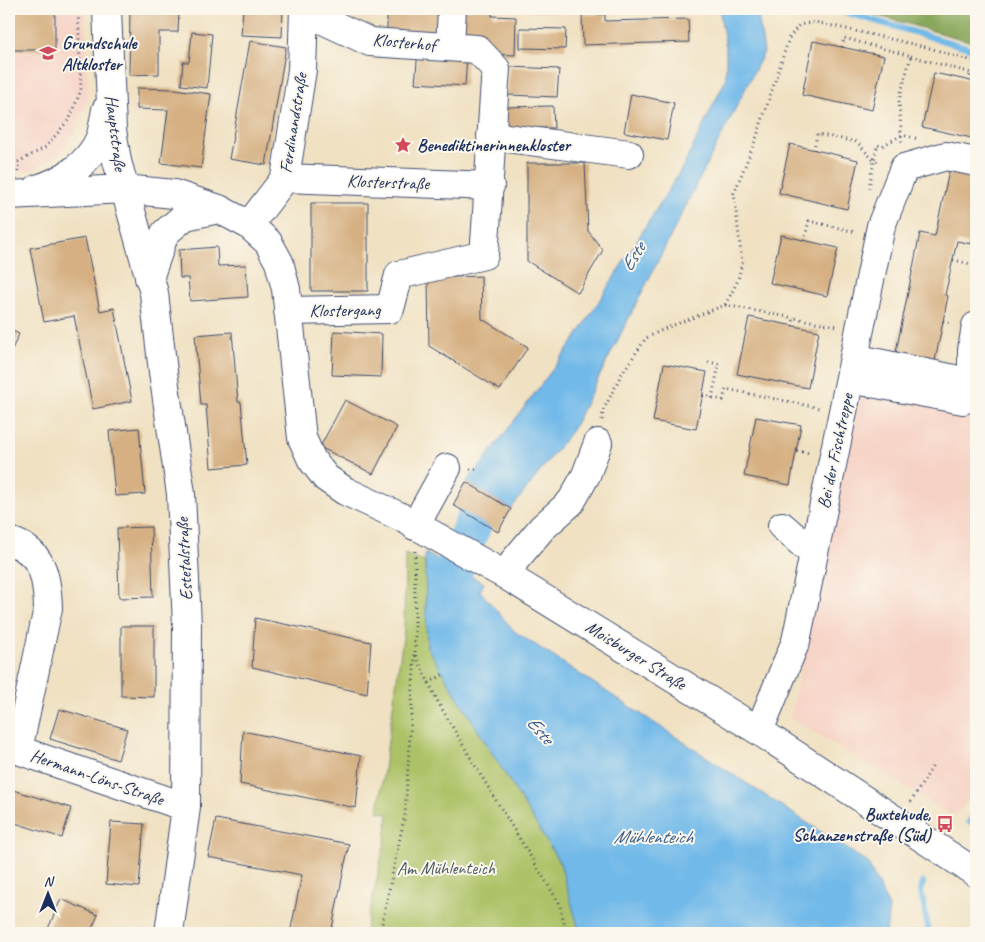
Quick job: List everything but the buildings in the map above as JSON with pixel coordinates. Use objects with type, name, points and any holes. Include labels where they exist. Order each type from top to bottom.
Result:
[{"type":"street","name":"Hauptstraße","points":[[108,9],[112,130],[116,161],[124,189],[174,194],[219,209],[249,225],[268,242],[278,262],[286,290],[302,438]]},
{"type":"street","name":"Klosterhof","points":[[450,46],[452,9]]},
{"type":"street","name":"Klosterhof","points":[[304,10],[370,42],[476,49],[496,69],[491,136],[490,186]]},
{"type":"street","name":"Ferdinandstraße","points":[[249,225],[285,178],[302,70],[304,10]]},
{"type":"street","points":[[14,194],[50,185],[65,177],[91,155],[100,137],[110,92]]},
{"type":"street","points":[[491,136],[629,154]]},
{"type":"street","points":[[904,168],[946,156],[976,162]]},
{"type":"street","name":"Bei der Fischtreppe","points":[[759,731],[796,641],[878,237],[904,168]]},
{"type":"street","name":"Klosterstraße","points":[[285,178],[490,186]]},
{"type":"street","name":"Klostergang","points":[[288,311],[390,309],[399,275],[484,255],[490,186]]},
{"type":"street","points":[[14,194],[124,189]]},
{"type":"street","name":"Estetalstraße","points":[[124,189],[155,305],[180,494],[187,625],[186,807],[169,933]]},
{"type":"street","points":[[149,278],[165,233],[185,216],[219,209]]},
{"type":"street","points":[[852,368],[963,400],[972,375],[972,350],[976,326]]},
{"type":"street","points":[[852,368],[954,379]]},
{"type":"street","name":"Moisburger Straße","points":[[302,438],[312,460],[326,478],[345,491],[401,517],[499,571],[759,731],[976,874]]},
{"type":"street","points":[[499,571],[515,560],[542,528],[571,502],[586,476],[598,443]]},
{"type":"street","points":[[424,531],[447,468]]},
{"type":"street","points":[[782,526],[814,554]]},
{"type":"street","points":[[9,541],[20,544],[31,551],[41,566],[47,585],[48,608],[11,749]]},
{"type":"street","name":"Hermann-Löns-Straße","points":[[11,749],[186,807]]},
{"type":"path","points":[[9,163],[18,162],[46,147],[70,118],[81,90],[78,9]]},
{"type":"path","points":[[725,304],[738,280],[742,263],[734,194],[756,139],[789,38],[799,25],[815,22],[926,47],[976,62]]},
{"type":"path","points":[[842,47],[844,38],[970,73],[968,80]]},
{"type":"path","points":[[814,150],[817,134],[849,140],[857,142],[874,160],[904,168],[899,100],[911,56]]},
{"type":"path","points":[[14,194],[18,162]]},
{"type":"path","points":[[804,241],[809,221],[878,237]]},
{"type":"path","points":[[953,260],[976,265]]},
{"type":"path","points":[[598,443],[603,411],[621,375],[646,338],[666,328],[725,304],[859,330]]},
{"type":"path","points":[[792,326],[794,318]]},
{"type":"path","points":[[708,362],[719,364],[712,398]]},
{"type":"path","points":[[702,396],[723,400],[726,389],[843,413]]},
{"type":"path","points":[[380,933],[405,814],[424,531]]},
{"type":"path","points":[[415,654],[438,702],[559,902],[567,933]]},
{"type":"path","points":[[429,682],[444,674]]},
{"type":"path","points":[[909,805],[934,764]]},
{"type":"shaded area","name":"Grundschule Altkloster","points":[[9,9],[85,9],[88,97],[76,130],[59,154],[30,171],[9,171]]},
{"type":"shaded area","points":[[862,388],[976,412],[976,776],[972,796],[954,816],[790,718]]},
{"type":"green space","points":[[854,9],[976,9],[976,43]]},
{"type":"green space","name":"Am Mühlenteich","points":[[405,554],[425,562],[427,647],[560,863],[580,933],[365,933],[385,842],[388,814],[378,811],[404,630]]},
{"type":"water","points":[[719,9],[757,9],[764,52],[572,430],[511,509],[466,482],[478,469],[576,338],[684,165],[726,79],[726,47]]},
{"type":"water","name":"Mühlenteich","points":[[425,553],[484,583],[480,591],[514,631],[867,862],[889,907],[886,933],[580,933],[560,863],[427,647]]},
{"type":"waterway","points":[[834,9],[976,50]]},
{"type":"waterway","name":"Este","points":[[465,613],[449,581],[475,519]]},
{"type":"waterway","points":[[969,822],[976,812]]},
{"type":"waterway","points":[[923,882],[921,891],[929,933]]},
{"type":"place","name":"Grundschule Altkloster","points":[[48,53]]},
{"type":"place","name":"Benediktinerinnenkloster","points":[[403,145]]},
{"type":"place","name":"Buxtehude, Schanzenstraße (Süd)","points":[[945,824]]}]
